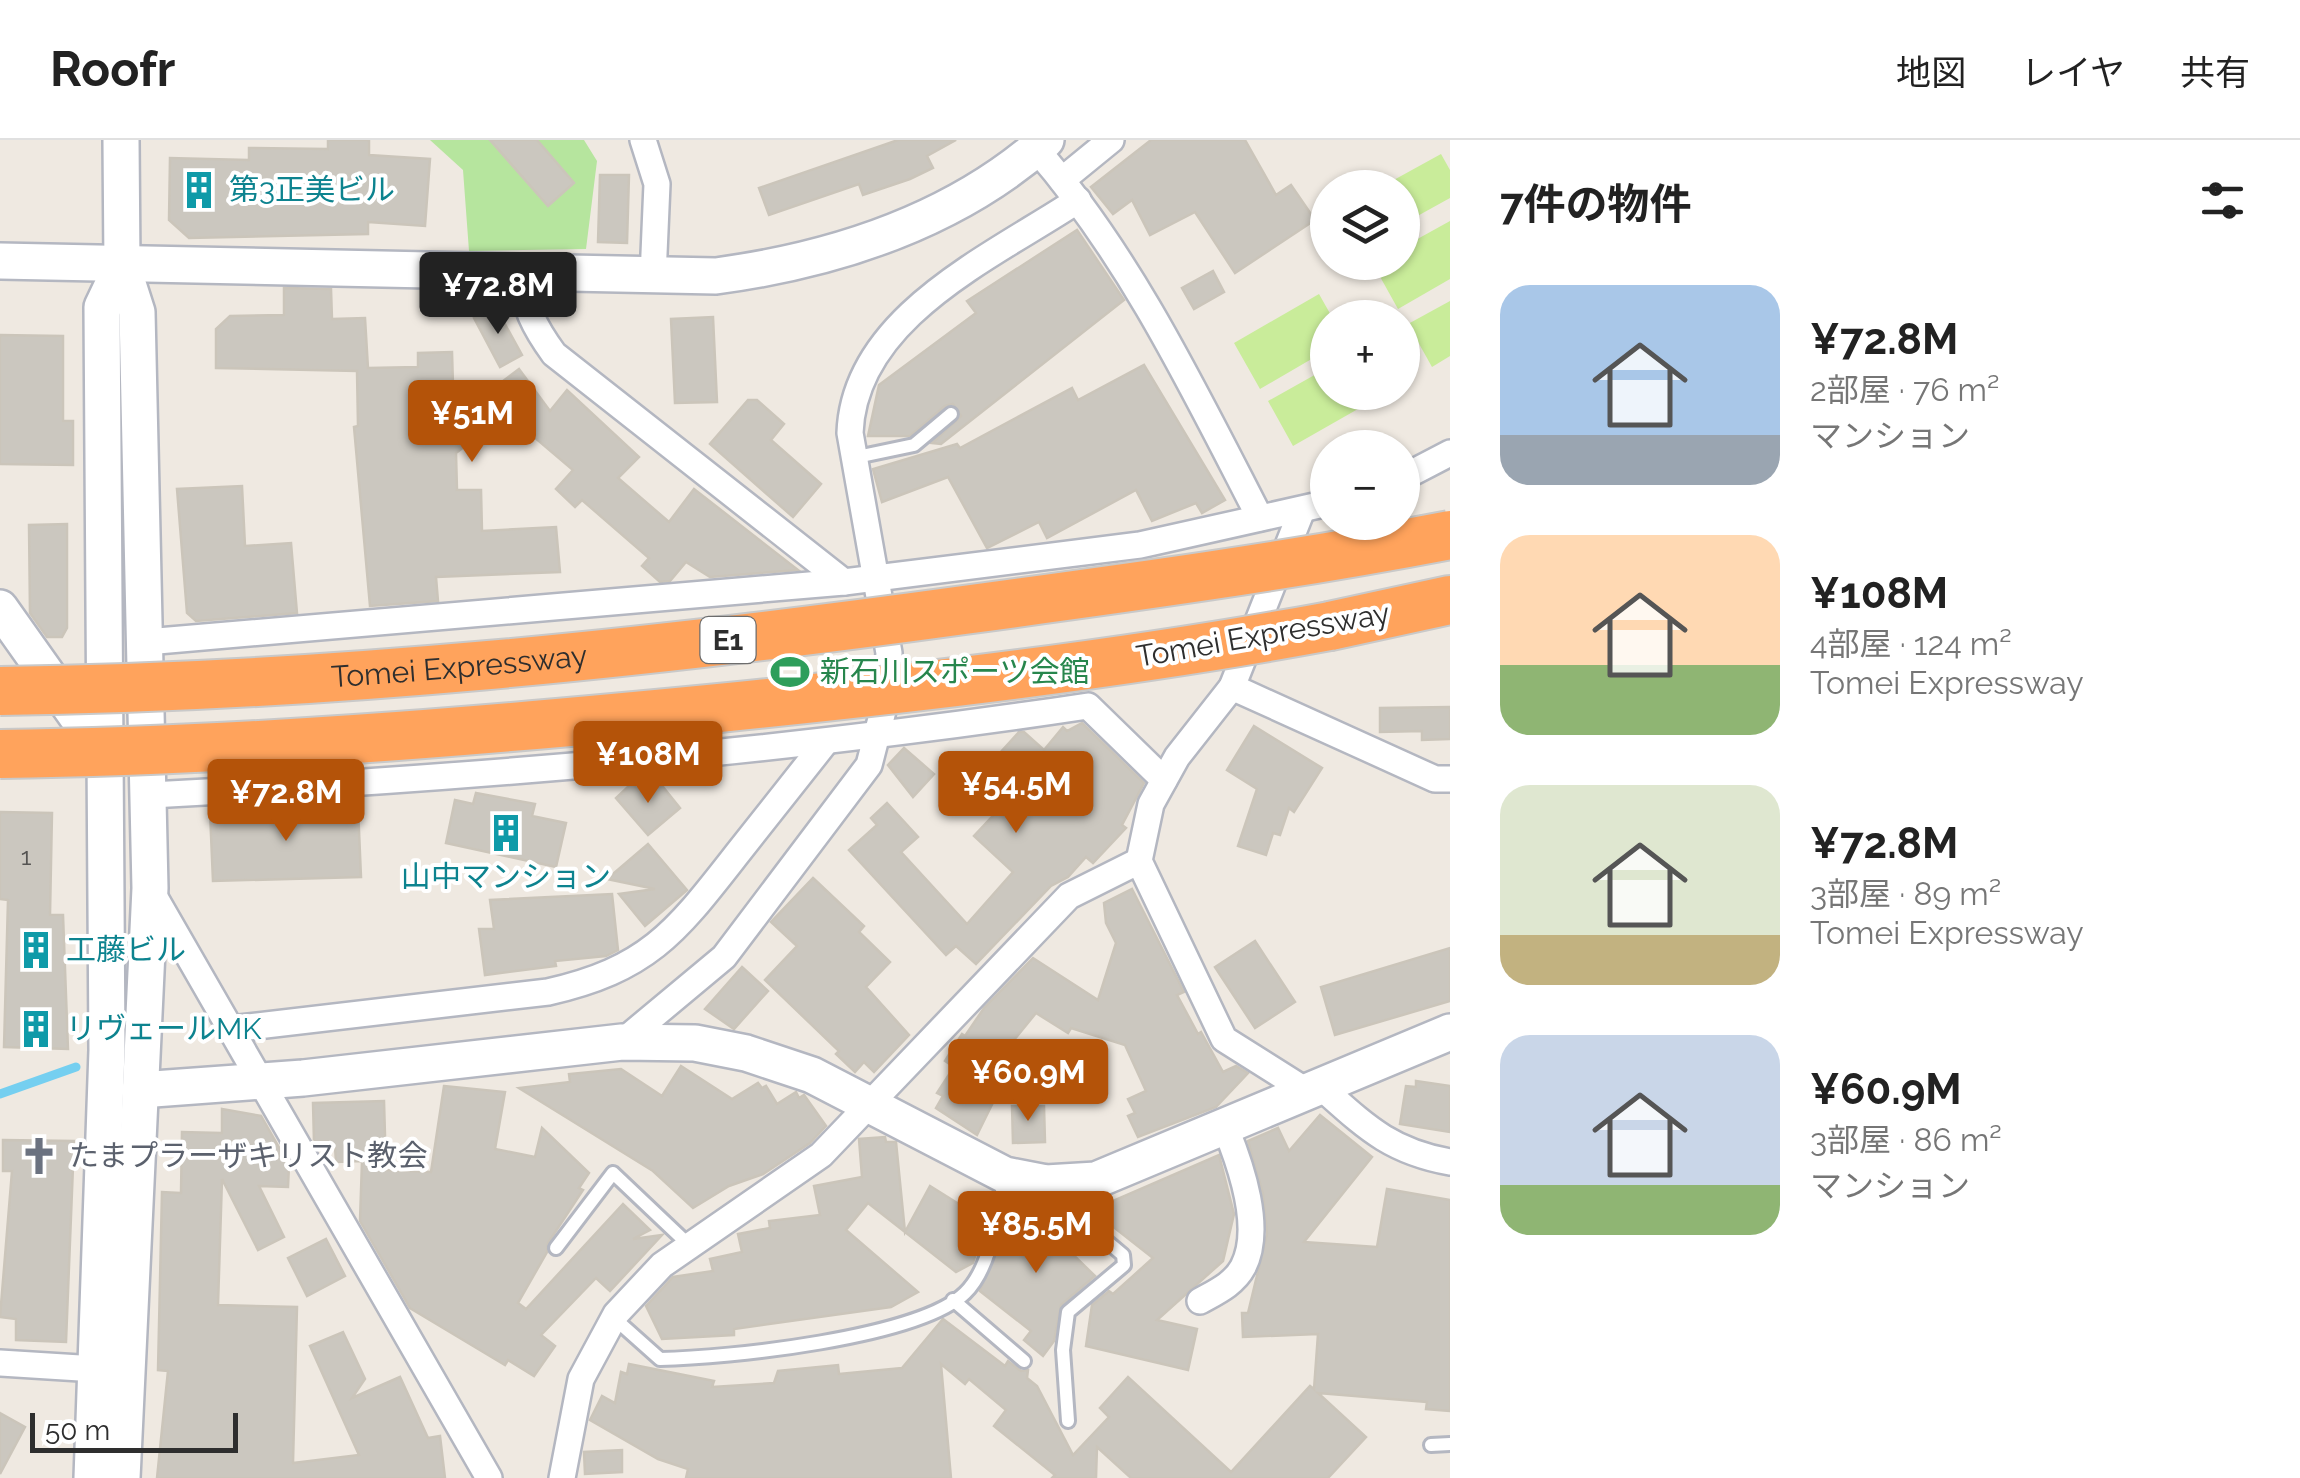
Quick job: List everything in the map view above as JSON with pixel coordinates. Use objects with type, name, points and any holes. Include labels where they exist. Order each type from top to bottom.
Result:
[{"type":"highway","name":"Tomei Expressway","points":[[0,691],[168,689],[437,671],[811,632],[1298,564],[1450,535]]},
{"type":"highway","name":"Tomei Expressway","points":[[0,754],[172,752],[464,733],[844,695],[1198,651],[1450,600]]},
{"type":"street","points":[[121,140],[122,266],[137,312],[150,795],[150,888],[122,1478]]},
{"type":"street","points":[[643,140],[657,184],[653,277]]},
{"type":"street","points":[[622,1042],[724,957],[862,780],[878,738],[889,652],[852,458],[851,401],[866,365],[891,333],[941,290],[1070,190],[1111,140]]},
{"type":"street","points":[[0,261],[716,276],[780,267],[845,250],[980,188],[1040,144],[1166,335],[1260,518]]},
{"type":"street","points":[[92,1478],[104,1094],[107,759],[102,307],[122,266]]},
{"type":"street","points":[[522,274],[523,298],[535,328],[554,354],[844,582]]},
{"type":"street","points":[[1420,469],[1450,453]]},
{"type":"street","points":[[146,642],[844,582],[1140,544],[1310,508]]},
{"type":"street","points":[[1302,510],[1232,688],[1164,780],[1151,804],[1139,861],[1224,1039],[1314,1090],[1382,1141],[1418,1156],[1450,1162]]},
{"type":"street","points":[[0,608],[107,759]]},
{"type":"street","points":[[1232,688],[1435,779],[1450,779]]},
{"type":"street","points":[[150,795],[559,770],[878,738],[1088,706],[1164,780]]},
{"type":"street","points":[[232,1029],[548,992],[592,982],[630,964],[690,916],[824,744]]},
{"type":"street","points":[[562,1478],[580,1379],[614,1318],[662,1265],[821,1156],[1069,896],[1139,861]]},
{"type":"street","points":[[150,888],[490,1478]]},
{"type":"street","points":[[104,1094],[622,1042],[695,1043],[746,1053],[812,1075],[1005,1175],[1046,1183],[1096,1180],[1226,1129],[1450,1032]]},
{"type":"street","points":[[1200,1301],[1231,1282],[1245,1265],[1251,1208],[1226,1129]]},
{"type":"street","points":[[0,1363],[96,1369]]},
{"type":"lane","points":[[852,458],[914,446],[952,414]]},
{"type":"lane","points":[[556,1248],[613,1173],[690,1246]]},
{"type":"lane","points":[[614,1318],[660,1360],[705,1358],[883,1333],[965,1294],[982,1266],[1005,1175]]},
{"type":"lane","points":[[1068,1421],[1063,1350],[1068,1312],[1124,1265],[1123,1255],[1084,1222],[1078,1181]]},
{"type":"lane","points":[[953,1300],[1024,1360]]},
{"type":"lane","points":[[1431,1446],[1450,1444]]},
{"type":"green space","points":[[430,140],[584,140],[597,161],[586,249],[469,251],[463,170]]},
{"type":"green space","points":[[1441,154],[1450,170],[1450,198],[1420,215],[1420,170],[1412,170]]},
{"type":"green space","points":[[1450,221],[1450,279],[1414,300],[1393,300],[1382,280],[1420,280],[1420,238]]},
{"type":"green space","points":[[1319,294],[1322,300],[1310,300],[1310,360],[1260,389],[1234,343]]},
{"type":"green space","points":[[1450,301],[1450,356],[1432,367],[1420,346],[1420,317]]},
{"type":"green space","points":[[1310,378],[1310,410],[1356,410],[1321,430],[1310,430],[1310,436],[1293,446],[1268,401]]},
{"type":"building","points":[[328,140],[369,140],[369,155],[430,159],[425,226],[368,222],[368,234],[189,238],[169,220],[170,158],[249,160],[249,148],[328,149]]},
{"type":"building","points":[[490,140],[537,140],[574,183],[548,206]]},
{"type":"building","points":[[898,140],[956,140],[927,156],[933,168],[910,179],[863,195],[859,184],[769,215],[759,188]]},
{"type":"building","points":[[1151,140],[1245,140],[1276,195],[1291,185],[1310,213],[1310,223],[1235,273],[1195,212],[1150,235],[1132,200],[1113,214],[1091,187]]},
{"type":"building","points":[[600,175],[629,175],[627,243],[598,242]]},
{"type":"building","points":[[1077,230],[1124,300],[941,444],[932,443],[961,416],[953,404],[945,406],[910,436],[868,436],[879,385],[976,313],[967,301]]},
{"type":"building","points":[[1213,271],[1224,292],[1194,309],[1182,288]]},
{"type":"building","points":[[284,288],[331,289],[332,319],[365,318],[368,368],[418,367],[418,353],[452,352],[454,418],[519,369],[550,411],[567,390],[639,457],[618,478],[669,522],[694,489],[798,570],[710,577],[686,562],[670,581],[660,582],[642,566],[649,558],[582,500],[575,507],[556,489],[573,470],[507,414],[456,453],[457,490],[481,490],[482,531],[556,527],[560,572],[436,577],[438,601],[370,606],[354,427],[358,426],[357,371],[216,368],[216,329],[230,316],[284,315]]},
{"type":"building","points":[[495,306],[522,355],[500,367],[474,318]]},
{"type":"building","points":[[713,317],[717,402],[675,403],[671,319]]},
{"type":"building","points":[[0,335],[63,336],[63,421],[73,421],[73,465],[0,464]]},
{"type":"building","points":[[1144,365],[1225,500],[1202,513],[1196,503],[1152,521],[1136,490],[1047,538],[1039,522],[987,548],[948,477],[882,502],[873,469],[957,444],[960,448],[1072,388],[1078,400]]},
{"type":"building","points":[[748,400],[757,400],[784,424],[771,440],[821,484],[793,517],[710,444]]},
{"type":"building","points":[[242,486],[245,546],[291,543],[297,613],[196,621],[187,613],[177,489]]},
{"type":"building","points":[[67,524],[67,628],[62,637],[47,637],[30,613],[29,525]]},
{"type":"building","points":[[1450,707],[1450,739],[1422,740],[1422,731],[1380,732],[1380,708]]},
{"type":"building","points":[[1082,723],[1144,783],[1122,825],[1126,828],[1093,863],[1086,857],[1068,877],[1051,886],[976,964],[956,946],[946,955],[849,850],[877,825],[871,818],[887,803],[918,837],[901,852],[967,924],[1013,872],[974,836],[1017,790],[989,765],[1019,732],[1044,750],[1063,727],[1067,731]]},
{"type":"building","points":[[1254,726],[1322,768],[1294,812],[1289,808],[1280,835],[1273,833],[1266,855],[1238,846],[1257,789],[1227,770]]},
{"type":"building","points":[[904,748],[934,774],[913,797],[888,765]]},
{"type":"building","points":[[632,783],[640,792],[649,785],[663,787],[680,808],[648,835],[616,798]]},
{"type":"building","name":"山中マンション","points":[[476,793],[535,804],[532,816],[566,823],[556,867],[446,843],[455,800],[473,804]]},
{"type":"building","points":[[358,807],[361,877],[213,881],[210,812]]},
{"type":"building","points":[[0,812],[52,813],[50,915],[63,915],[68,1049],[4,1047],[8,900],[0,899]]},
{"type":"building","points":[[648,844],[687,890],[645,926],[619,894],[655,889],[607,879]]},
{"type":"building","points":[[813,878],[864,926],[859,932],[890,962],[866,987],[909,1035],[874,1072],[864,1062],[855,1072],[836,1054],[839,1051],[765,980],[797,946],[771,922]]},
{"type":"building","points":[[1132,889],[1184,992],[1177,995],[1198,1034],[1201,1032],[1223,1072],[1236,1066],[1248,1073],[1216,1107],[1138,1137],[1128,1116],[1135,1113],[1128,1099],[1146,1091],[1125,1045],[1071,1028],[1068,1033],[1036,1013],[1005,1051],[1009,1054],[997,1073],[1005,1078],[977,1135],[936,1108],[943,1096],[937,1093],[954,1067],[945,1061],[962,1034],[965,1036],[984,1008],[1033,958],[1098,1000],[1116,943],[1106,923],[1104,903]]},
{"type":"building","points":[[612,894],[618,950],[606,956],[555,961],[556,966],[485,975],[479,929],[494,929],[490,900]]},
{"type":"building","points":[[1255,941],[1295,1002],[1255,1028],[1215,967]]},
{"type":"building","points":[[1450,948],[1450,1001],[1335,1035],[1321,987]]},
{"type":"building","points":[[742,967],[768,991],[734,1029],[705,1009]]},
{"type":"building","points":[[681,1066],[732,1099],[758,1083],[762,1088],[766,1086],[777,1104],[796,1092],[799,1098],[804,1095],[826,1126],[810,1143],[763,1174],[729,1186],[693,1208],[653,1171],[519,1088],[570,1082],[569,1074],[621,1069],[662,1096]]},
{"type":"building","points":[[1416,1081],[1450,1086],[1450,1132],[1400,1124],[1406,1086],[1416,1087]]},
{"type":"building","points":[[444,1086],[505,1092],[495,1149],[535,1157],[542,1128],[589,1173],[518,1303],[526,1309],[623,1204],[650,1230],[633,1239],[662,1235],[610,1291],[596,1278],[541,1335],[555,1346],[534,1376],[508,1360],[505,1365],[410,1308],[360,1221],[362,1161],[336,1162],[335,1147],[317,1147],[314,1142],[313,1103],[384,1101],[386,1170],[431,1172]]},
{"type":"building","points":[[1012,1106],[1044,1106],[1045,1142],[1013,1143]]},
{"type":"building","points":[[222,1109],[261,1116],[289,1165],[288,1187],[259,1186],[284,1237],[258,1250],[222,1179],[218,1305],[297,1307],[293,1463],[359,1455],[310,1346],[343,1332],[365,1379],[352,1398],[400,1377],[428,1438],[440,1436],[445,1478],[157,1478],[168,1371],[158,1370],[162,1192],[181,1193],[182,1132],[222,1133]]},
{"type":"building","points":[[1320,1115],[1372,1157],[1304,1242],[1377,1247],[1387,1189],[1450,1200],[1450,1411],[1426,1409],[1427,1402],[1318,1393],[1366,1437],[1328,1478],[1131,1478],[1097,1447],[1096,1478],[1052,1478],[1055,1475],[994,1426],[1006,1410],[969,1379],[965,1384],[941,1364],[951,1478],[686,1478],[688,1469],[658,1459],[590,1420],[602,1396],[615,1403],[621,1372],[627,1374],[629,1364],[714,1381],[712,1387],[774,1383],[778,1371],[838,1365],[839,1374],[902,1368],[943,1319],[1005,1366],[1008,1361],[1021,1371],[1028,1370],[1027,1378],[1037,1386],[1073,1455],[1109,1417],[1100,1408],[1128,1377],[1231,1472],[1310,1386],[1314,1389],[1318,1334],[1243,1337],[1242,1313],[1248,1313],[1267,1234],[1263,1194],[1248,1141],[1278,1128],[1289,1151]]},
{"type":"building","points":[[885,1137],[886,1142],[896,1142],[905,1232],[930,1186],[986,1221],[973,1263],[956,1272],[868,1203],[846,1230],[918,1292],[891,1307],[734,1329],[734,1335],[662,1339],[646,1306],[673,1277],[713,1271],[710,1259],[742,1252],[738,1234],[770,1228],[769,1221],[820,1215],[814,1186],[862,1177],[859,1139]]},
{"type":"building","points":[[3,1140],[74,1141],[66,1342],[16,1340],[16,1319],[0,1317],[12,1171],[3,1171]]},
{"type":"building","points":[[1219,1155],[1234,1214],[1223,1261],[1157,1320],[1197,1329],[1188,1370],[1086,1346],[1092,1305],[1109,1291],[1113,1294],[1153,1258],[1092,1210]]},
{"type":"building","points":[[1039,1203],[1070,1219],[1059,1241],[1095,1276],[1061,1305],[1054,1341],[1043,1356],[1024,1340],[1031,1331],[980,1291],[1004,1231],[1022,1236]]},
{"type":"building","points":[[326,1239],[345,1276],[307,1296],[288,1258]]},
{"type":"building","points":[[0,1413],[25,1427],[0,1474]]},
{"type":"building","points":[[622,1450],[622,1472],[585,1474],[584,1452]]},
{"type":"waterway","points":[[0,1094],[76,1067]]},
{"type":"place","name":"第3正美ビル","points":[[199,190]]},
{"type":"place","name":"新石川スポーツ会館","points":[[790,672]]},
{"type":"place","name":"山中マンション","points":[[506,833]]},
{"type":"place","name":"工藤ビル","points":[[36,950]]},
{"type":"place","name":"リヴェールMK","points":[[36,1029]]},
{"type":"place","name":"たまプラーザキリスト教会","points":[[39,1156]]}]
